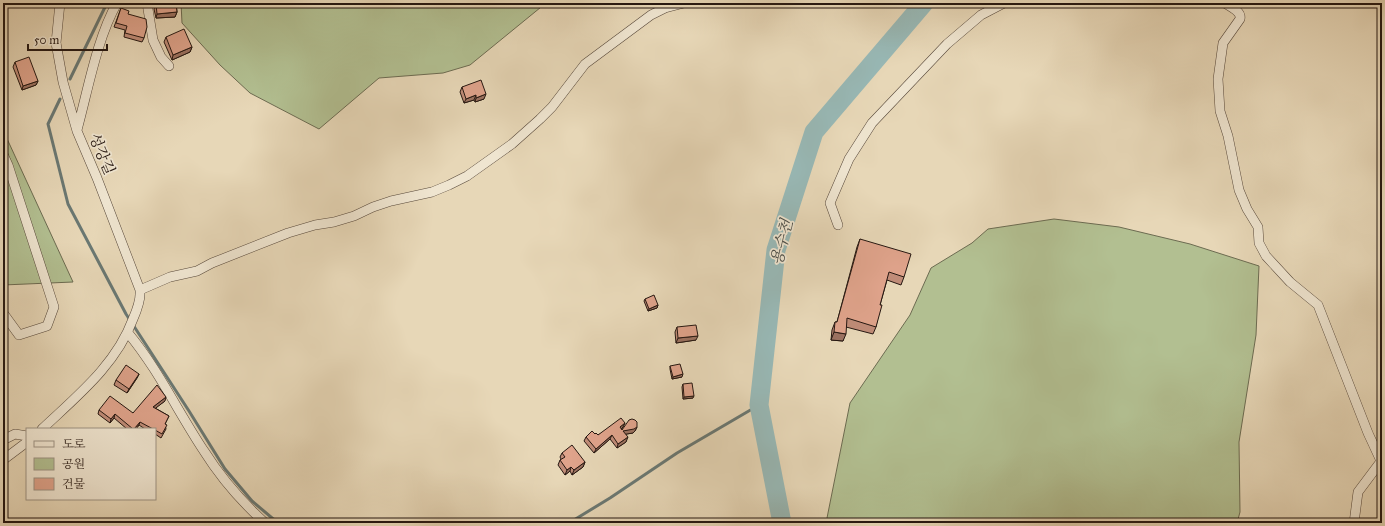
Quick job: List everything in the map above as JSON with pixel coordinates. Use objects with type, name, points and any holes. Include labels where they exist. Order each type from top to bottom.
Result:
[{"type":"street","name":"성강길","points":[[60,3],[56,43],[63,82],[77,131],[97,178],[140,290],[137,310],[129,332]]},
{"type":"street","points":[[77,131],[100,44],[111,14],[117,3]]},
{"type":"street","points":[[147,3],[152,26],[153,40],[161,57],[169,66]]},
{"type":"street","points":[[140,290],[170,277],[197,271],[237,252],[288,232],[334,222],[354,216],[390,201],[432,192],[449,186],[467,176],[512,144],[540,119],[585,64],[651,15],[666,8],[684,3]]},
{"type":"street","points":[[838,226],[830,203],[850,159],[872,123],[947,44],[981,15],[1004,3]]},
{"type":"street","points":[[1225,3],[1240,13],[1241,16],[1223,43],[1218,79],[1220,110],[1228,136],[1239,190],[1247,209],[1258,227],[1259,243],[1266,256],[1290,282],[1318,306],[1368,433],[1382,460],[1358,492],[1354,523]]},
{"type":"street","points":[[3,154],[8,165],[54,307],[47,326],[20,335],[3,313]]},
{"type":"street","points":[[43,428],[98,377],[129,332],[144,352],[204,453],[247,506],[265,523]]},
{"type":"street","points":[[3,440],[16,434],[26,436]]},
{"type":"street","points":[[3,460],[26,443]]},
{"type":"green space","points":[[181,3],[546,3],[470,65],[443,73],[379,78],[319,129],[250,93],[220,65],[182,23]]},
{"type":"green space","points":[[3,130],[73,282],[3,285]]},
{"type":"green space","points":[[1054,219],[1119,227],[1190,244],[1259,266],[1256,335],[1239,442],[1240,512],[1237,523],[826,523],[850,403],[910,315],[931,268],[972,243],[988,229]]},
{"type":"building","points":[[176,3],[177,12],[157,14],[156,4]]},
{"type":"building","points":[[121,8],[129,11],[128,14],[146,19],[147,27],[144,38],[125,33],[127,26],[116,23]]},
{"type":"building","points":[[184,29],[192,47],[173,55],[166,37]]},
{"type":"building","points":[[29,57],[38,81],[23,86],[15,62]]},
{"type":"building","points":[[481,80],[486,94],[476,98],[476,95],[466,99],[462,87]]},
{"type":"building","points":[[860,239],[911,254],[904,277],[889,272],[876,327],[847,318],[846,334],[834,332],[835,322],[837,322]]},
{"type":"building","points":[[654,295],[658,305],[649,309],[645,299]]},
{"type":"building","points":[[696,325],[698,336],[678,338],[677,327]]},
{"type":"building","points":[[680,364],[683,374],[673,377],[670,366]]},
{"type":"building","points":[[126,365],[139,374],[129,389],[116,380]]},
{"type":"building","points":[[692,383],[694,396],[684,397],[683,384]]},
{"type":"building","points":[[157,385],[166,397],[153,407],[169,416],[165,424],[167,425],[162,434],[156,431],[156,428],[151,428],[140,422],[135,428],[132,428],[115,414],[111,419],[99,410],[110,396],[133,413]]},
{"type":"building","points":[[621,418],[625,423],[620,427],[622,430],[629,420],[632,419],[637,422],[637,427],[623,431],[628,437],[618,444],[612,435],[596,449],[586,437],[592,431],[598,435]]},
{"type":"building","points":[[572,445],[585,462],[574,470],[571,467],[567,470],[560,460],[565,457],[562,453]]},
{"type":"waterway","points":[[70,79],[107,3]]},
{"type":"waterway","name":"용수천","points":[[782,523],[759,405],[776,250],[814,132],[924,3]]},
{"type":"waterway","points":[[60,99],[48,124],[68,204],[126,314],[225,469],[252,501],[278,523]]},
{"type":"waterway","points":[[569,523],[610,498],[677,453],[759,405]]}]
